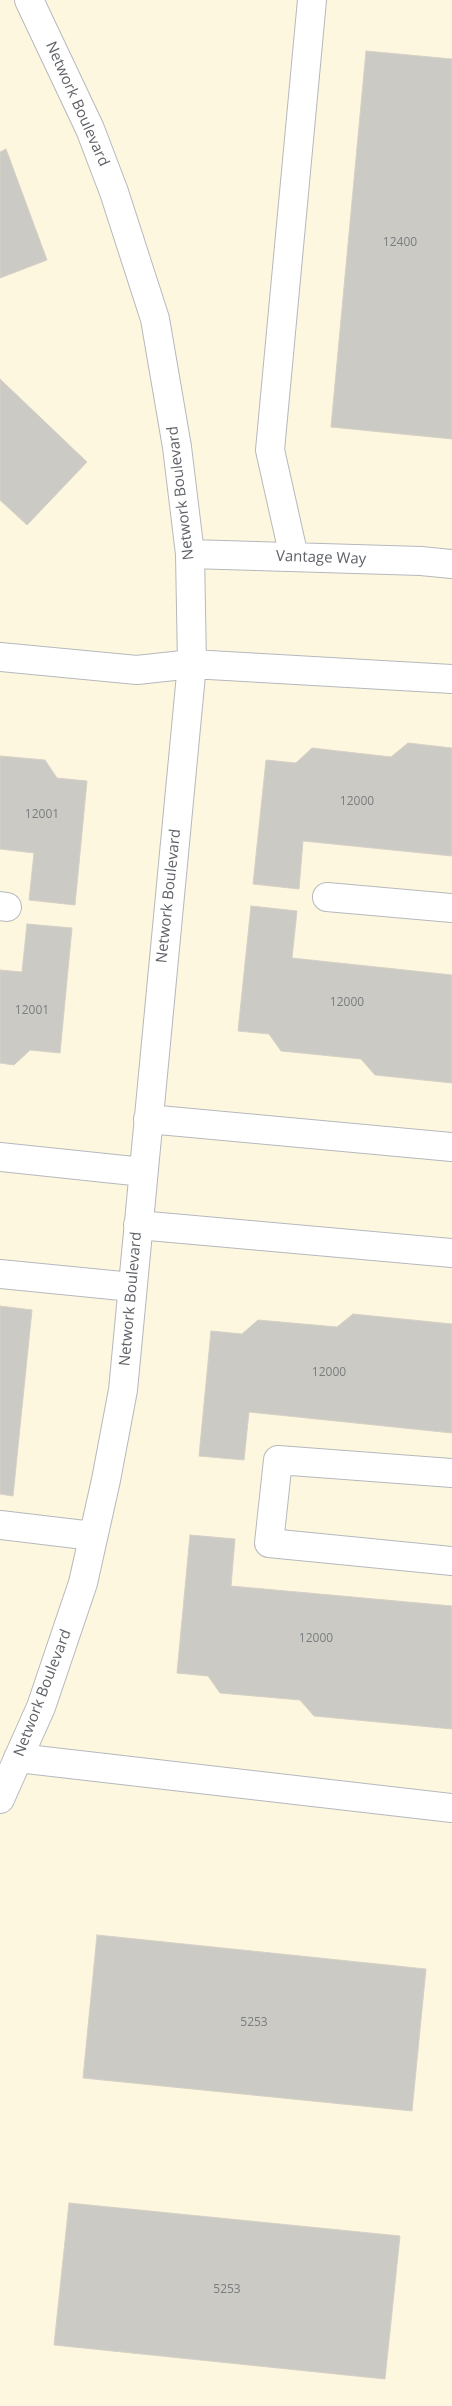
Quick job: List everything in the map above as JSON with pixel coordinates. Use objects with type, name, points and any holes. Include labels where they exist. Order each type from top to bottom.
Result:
[{"type":"street","name":"Network Boulevard","points":[[2,1792],[41,1708],[83,1583],[106,1480],[123,1390],[192,664],[190,554],[177,447],[155,319],[114,192],[90,129],[29,0]]},
{"type":"street","points":[[294,557],[270,450],[312,0]]},
{"type":"street","name":"Vantage Way","points":[[190,554],[452,564]]},
{"type":"street","points":[[0,657],[137,670],[192,664],[452,680]]},
{"type":"street","points":[[327,897],[452,908]]},
{"type":"street","points":[[148,1119],[452,1147]]},
{"type":"street","points":[[0,1156],[143,1172]]},
{"type":"street","points":[[138,1225],[452,1253]]},
{"type":"street","points":[[0,1274],[132,1287]]},
{"type":"street","points":[[452,1473],[278,1460],[269,1543],[452,1561]]},
{"type":"street","points":[[0,1526],[93,1536]]},
{"type":"street","points":[[18,1758],[452,1808]]},
{"type":"shaded area","points":[[0,0],[452,0],[452,2406],[0,2406]]},
{"type":"building","points":[[366,51],[452,59],[452,439],[331,427]]},
{"type":"building","points":[[6,149],[47,260],[0,278],[0,152]]},
{"type":"building","points":[[0,379],[87,462],[27,525],[0,500]]},
{"type":"building","points":[[408,743],[452,748],[452,856],[303,841],[299,889],[253,884],[266,760],[296,763],[312,748],[391,757]]},
{"type":"building","points":[[0,756],[45,760],[57,778],[87,781],[75,905],[29,900],[34,853],[0,849]]},
{"type":"building","points":[[251,906],[297,911],[292,958],[452,975],[452,1083],[375,1075],[361,1059],[281,1051],[269,1034],[238,1031]]},
{"type":"building","points":[[27,924],[72,928],[60,1053],[30,1050],[14,1065],[0,1063],[0,970],[22,972]]},
{"type":"building","points":[[0,1306],[32,1310],[13,1496],[0,1494]]},
{"type":"building","points":[[353,1314],[452,1324],[452,1433],[249,1412],[244,1460],[199,1456],[211,1331],[242,1334],[258,1320],[337,1327]]},
{"type":"building","points":[[190,1535],[235,1539],[231,1586],[452,1606],[452,1729],[314,1716],[300,1700],[220,1693],[208,1676],[177,1673]]},
{"type":"building","points":[[97,1935],[426,1969],[412,2111],[83,2078]]},
{"type":"building","points":[[69,2203],[400,2236],[385,2379],[54,2345]]}]
